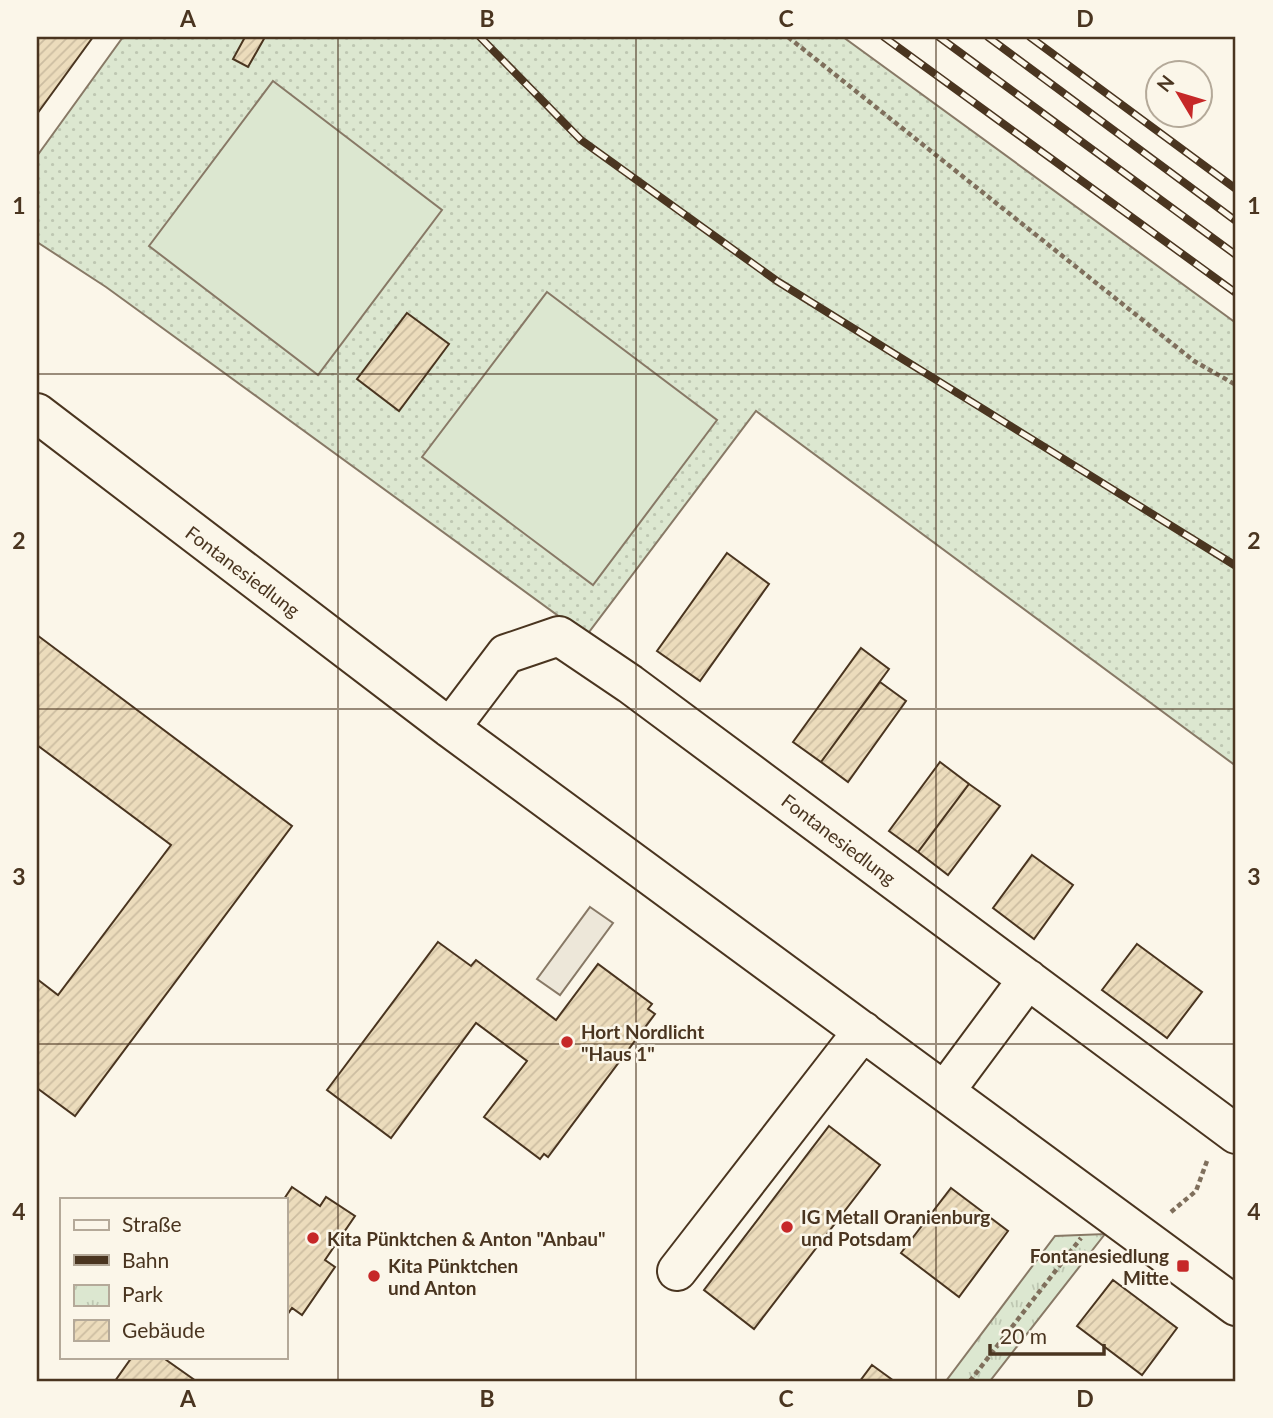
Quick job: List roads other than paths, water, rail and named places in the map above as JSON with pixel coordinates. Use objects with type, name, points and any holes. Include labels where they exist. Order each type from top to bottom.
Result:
[{"type":"street","name":"Fontanesiedlung","points":[[37,413],[450,728],[1236,1306]]},
{"type":"street","name":"Fontanesiedlung","points":[[450,728],[506,654],[559,636],[630,684],[1229,1129]]},
{"type":"street","points":[[945,1091],[1028,979]]},
{"type":"street","points":[[677,1271],[863,1031]]},
{"type":"railway","points":[[480,37],[581,140],[777,281],[1236,566]]},
{"type":"railway","points":[[884,37],[1236,293]]},
{"type":"railway","points":[[939,37],[1236,255]]},
{"type":"railway","points":[[988,37],[1236,221]]},
{"type":"railway","points":[[1030,37],[1236,189]]},
{"type":"place","name":"Hort Nordlicht \"Haus 1\"","points":[[567,1042]]},
{"type":"place","name":"IG Metall Oranienburg und Potsdam","points":[[787,1227]]},
{"type":"place","name":"Kita Pünktchen & Anton \"Anbau\"","points":[[313,1238]]},
{"type":"place","name":"Fontanesiedlung Mitte","points":[[1183,1266]]},
{"type":"place","name":"Kita Pünktchen und Anton","points":[[374,1276]]}]
